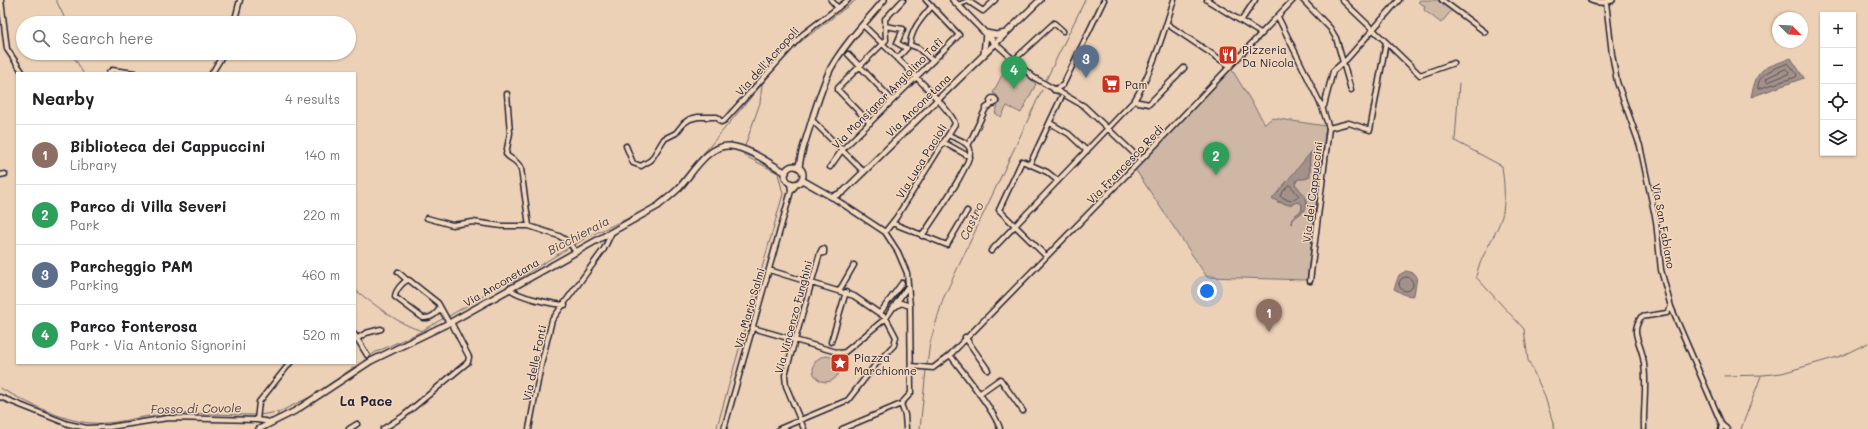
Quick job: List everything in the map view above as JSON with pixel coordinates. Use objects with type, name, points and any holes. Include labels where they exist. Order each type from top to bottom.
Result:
[{"type":"main road","points":[[797,167],[823,86],[832,68],[863,25],[884,0]]},
{"type":"main road","points":[[953,0],[996,44]]},
{"type":"main road","name":"Via Anconetana","points":[[832,197],[843,192],[1040,0]]},
{"type":"main road","points":[[1591,0],[1596,2],[1606,2],[1612,0]]},
{"type":"main road","points":[[986,33],[996,35],[1007,33]]},
{"type":"main road","points":[[984,56],[986,48],[986,33]]},
{"type":"main road","name":"Via Anconetana","points":[[259,429],[298,409],[371,361],[449,322],[574,250],[612,232],[658,206],[680,187],[706,157],[724,146],[744,150],[786,173]]},
{"type":"main road","points":[[797,167],[803,175],[802,180],[797,184],[790,183],[787,180],[786,173],[789,168],[797,167]]},
{"type":"main road","points":[[802,180],[832,197]]},
{"type":"street","points":[[1,0],[7,49],[22,72]]},
{"type":"street","points":[[236,16],[240,0]]},
{"type":"street","points":[[831,0],[838,8]]},
{"type":"street","name":"Via dell'Acropoli","points":[[626,146],[633,163],[641,166],[651,160],[664,139],[676,133],[684,123],[690,119],[705,116],[717,117],[721,122],[725,120],[802,35],[848,0]]},
{"type":"street","points":[[870,123],[838,89],[886,39],[886,16],[902,0]]},
{"type":"street","points":[[910,46],[910,38],[914,30],[932,6],[926,0]]},
{"type":"street","points":[[958,5],[968,2],[983,11],[995,0]]},
{"type":"street","points":[[1053,90],[1064,85],[1104,0]]},
{"type":"street","points":[[991,251],[1109,129],[1134,101],[1144,84],[1174,0]]},
{"type":"street","points":[[1207,0],[1262,34]]},
{"type":"street","points":[[1241,21],[1255,0]]},
{"type":"street","name":"Via Francesco Redi","points":[[911,366],[933,368],[950,355],[965,337],[1141,160],[1293,0]]},
{"type":"street","points":[[1303,0],[1330,28],[1336,38],[1344,61],[1351,90]]},
{"type":"street","points":[[1342,0],[1420,75],[1454,63]]},
{"type":"street","points":[[1322,107],[1324,106],[1333,71],[1374,30],[1399,0]]},
{"type":"street","points":[[1442,0],[1485,32]]},
{"type":"street","name":"Via San Fabiano","points":[[1606,2],[1617,82],[1640,146],[1656,222],[1661,270],[1671,307],[1722,427]]},
{"type":"street","name":"Via Monsignor Angiolino Tafi","points":[[830,167],[842,150],[959,35],[932,6]]},
{"type":"street","name":"Via dei Cappuccini","points":[[1278,17],[1322,107],[1329,128],[1310,281]]},
{"type":"street","points":[[1014,60],[1054,23],[1063,31]]},
{"type":"street","points":[[1166,24],[1230,66]]},
{"type":"street","points":[[863,25],[938,100]]},
{"type":"street","points":[[885,26],[903,28],[897,43],[906,49]]},
{"type":"street","points":[[1329,128],[1349,123],[1370,130],[1386,42]]},
{"type":"street","points":[[996,44],[1033,77],[1062,96],[1068,97],[1084,106],[1141,160]]},
{"type":"street","points":[[897,59],[910,46]]},
{"type":"street","points":[[910,46],[918,48],[933,60]]},
{"type":"street","points":[[848,54],[892,100]]},
{"type":"street","points":[[213,72],[220,60]]},
{"type":"street","points":[[1134,101],[1149,104],[1184,68]]},
{"type":"street","points":[[110,72],[112,70],[127,72]]},
{"type":"street","points":[[1064,85],[1068,97]]},
{"type":"street","points":[[507,94],[510,133],[506,154],[508,157],[518,162],[521,169],[529,226]]},
{"type":"street","points":[[1030,164],[1062,96]]},
{"type":"street","name":"Via Luca Pacioli","points":[[885,232],[955,124],[954,119],[938,100]]},
{"type":"street","points":[[968,146],[986,108],[991,102]]},
{"type":"street","points":[[812,120],[864,172]]},
{"type":"street","points":[[1050,123],[1069,134],[1087,151]]},
{"type":"street","points":[[922,236],[968,164],[970,157],[970,150],[968,146],[948,135]]},
{"type":"street","points":[[943,142],[970,157]]},
{"type":"street","points":[[1046,256],[999,210],[1022,161],[1047,172],[1058,181]]},
{"type":"street","name":"Via Mario Salmi","points":[[724,429],[791,191],[790,183]]},
{"type":"street","name":"Via Mario Salmi","points":[[791,191],[797,184]]},
{"type":"street","points":[[832,197],[885,232],[904,266],[910,306],[911,393],[901,404],[842,429]]},
{"type":"street","points":[[892,223],[947,245],[967,211]]},
{"type":"street","points":[[427,218],[452,225],[473,222],[502,226],[529,226],[559,236],[569,243],[574,250]]},
{"type":"street","name":"Via delle Fonti","points":[[529,429],[541,365],[552,320],[565,305],[604,249],[612,232]]},
{"type":"street","name":"Via Vincenzo Funghini","points":[[804,429],[785,379],[820,254]]},
{"type":"street","points":[[839,291],[854,265]]},
{"type":"street","points":[[769,270],[846,292],[886,318],[896,337],[894,345],[868,374],[855,393],[840,405],[779,429]]},
{"type":"street","points":[[383,429],[402,417],[442,386],[468,362],[469,357],[438,303],[398,272]]},
{"type":"street","points":[[407,280],[395,294],[395,297],[426,319],[437,313],[440,306]]},
{"type":"street","points":[[880,313],[902,283]]},
{"type":"street","points":[[753,328],[840,353],[845,352],[886,318],[908,286]]},
{"type":"street","points":[[509,288],[513,292],[532,298],[565,305]]},
{"type":"street","points":[[831,342],[846,292]]},
{"type":"street","points":[[901,297],[909,298]]},
{"type":"street","points":[[895,307],[903,304],[909,298]]},
{"type":"street","points":[[903,304],[910,306]]},
{"type":"street","points":[[1644,429],[1643,407],[1646,381],[1643,356],[1635,333],[1635,326],[1641,317],[1667,313],[1671,307]]},
{"type":"street","points":[[367,355],[356,338],[366,333],[381,329]]},
{"type":"street","points":[[965,337],[988,370]]},
{"type":"street","points":[[950,355],[998,422],[1000,429]]},
{"type":"street","points":[[257,418],[257,412],[262,398],[289,364]]},
{"type":"street","points":[[979,394],[1000,379],[1023,411]]},
{"type":"street","points":[[0,397],[68,424],[97,429],[168,418],[257,418],[271,422]]},
{"type":"street","points":[[901,404],[905,415],[906,429]]},
{"type":"street","points":[[349,429],[356,424]]},
{"type":"street","points":[[1722,427],[1727,429]]},
{"type":"shaded area","points":[[1420,0],[1438,0],[1452,10],[1441,23],[1424,10],[1425,6],[1418,2]]},
{"type":"shaded area","points":[[1009,61],[1036,84],[1021,113],[1007,106],[1001,117],[995,113],[1000,101],[997,95],[993,93]]},
{"type":"shaded area","points":[[1231,68],[1265,124],[1272,118],[1326,126],[1307,280],[1207,277],[1135,169]],"holes":[[[1312,152],[1308,178],[1298,179],[1295,184],[1305,196],[1305,210],[1294,217],[1291,224],[1292,218],[1302,210],[1302,204],[1298,202],[1286,204],[1277,202]]]},
{"type":"shaded area","points":[[826,356],[835,360],[839,369],[835,378],[826,382],[817,378],[813,369],[817,360]]},
{"type":"water","points":[[1791,58],[1804,78],[1751,97],[1756,79],[1763,70]]},
{"type":"water","points":[[1312,151],[1309,160],[1310,176],[1305,179],[1298,179],[1295,184],[1305,196],[1307,206],[1292,221],[1291,224],[1292,218],[1302,210],[1302,204],[1298,202],[1289,205],[1272,199]]},
{"type":"water","points":[[1406,271],[1414,273],[1417,277],[1414,295],[1412,296],[1405,295],[1394,289],[1399,275]]},
{"type":"waterway","points":[[56,0],[64,16]]},
{"type":"waterway","name":"Bicchieraia","points":[[787,55],[799,43],[856,0]]},
{"type":"waterway","name":"Castro","points":[[1046,80],[1085,0]]},
{"type":"waterway","name":"Bicchieraia","points":[[671,192],[785,57]]},
{"type":"waterway","points":[[76,60],[82,72]]},
{"type":"waterway","points":[[1459,83],[1455,141],[1502,166],[1504,197],[1502,216],[1481,261],[1476,277],[1524,329],[1528,360],[1544,394],[1555,429]]},
{"type":"waterway","points":[[745,146],[760,103],[762,85]]},
{"type":"waterway","name":"Castro","points":[[927,364],[930,343],[943,299],[1042,90]]},
{"type":"waterway","points":[[717,427],[783,194],[778,173],[745,156],[743,153]]},
{"type":"waterway","name":"Bicchieraia","points":[[650,208],[665,197]]},
{"type":"waterway","name":"Bicchieraia","points":[[573,246],[587,237],[646,210]]},
{"type":"waterway","name":"Bicchieraia","points":[[447,317],[482,297],[491,288],[500,284],[514,281],[570,247]]},
{"type":"waterway","points":[[356,291],[396,319],[423,331]]},
{"type":"waterway","name":"Bicchieraia","points":[[276,418],[279,412],[312,396],[376,352],[416,334],[444,318]]},
{"type":"waterway","points":[[1724,376],[1782,373],[1841,356],[1868,343]]},
{"type":"waterway","name":"Castro","points":[[920,429],[926,370]]},
{"type":"waterway","points":[[1741,429],[1761,376]]},
{"type":"waterway","name":"Fosso di Covole","points":[[0,388],[56,415],[68,419],[91,423],[108,423],[170,414],[256,415]]},
{"type":"waterway","name":"Fosso di Covole","points":[[259,415],[279,412]]},
{"type":"waterway","name":"Bicchieraia","points":[[267,429],[271,426]]},
{"type":"place","name":"Pizzeria Da Nicola","points":[[1228,55]]},
{"type":"place","name":"Parcheggio PAM","points":[[1086,78]]},
{"type":"place","name":"Pam","points":[[1111,84]]},
{"type":"place","name":"Parco Fonterosa","points":[[1014,89]]},
{"type":"place","name":"Parco di Villa Severi","points":[[1216,175]]},
{"type":"place","name":"Biblioteca dei Cappuccini","points":[[1269,332]]},
{"type":"place","name":"Piazza Marchionne","points":[[840,363]]},
{"type":"district","name":"La Pace","points":[[366,400]]}]
